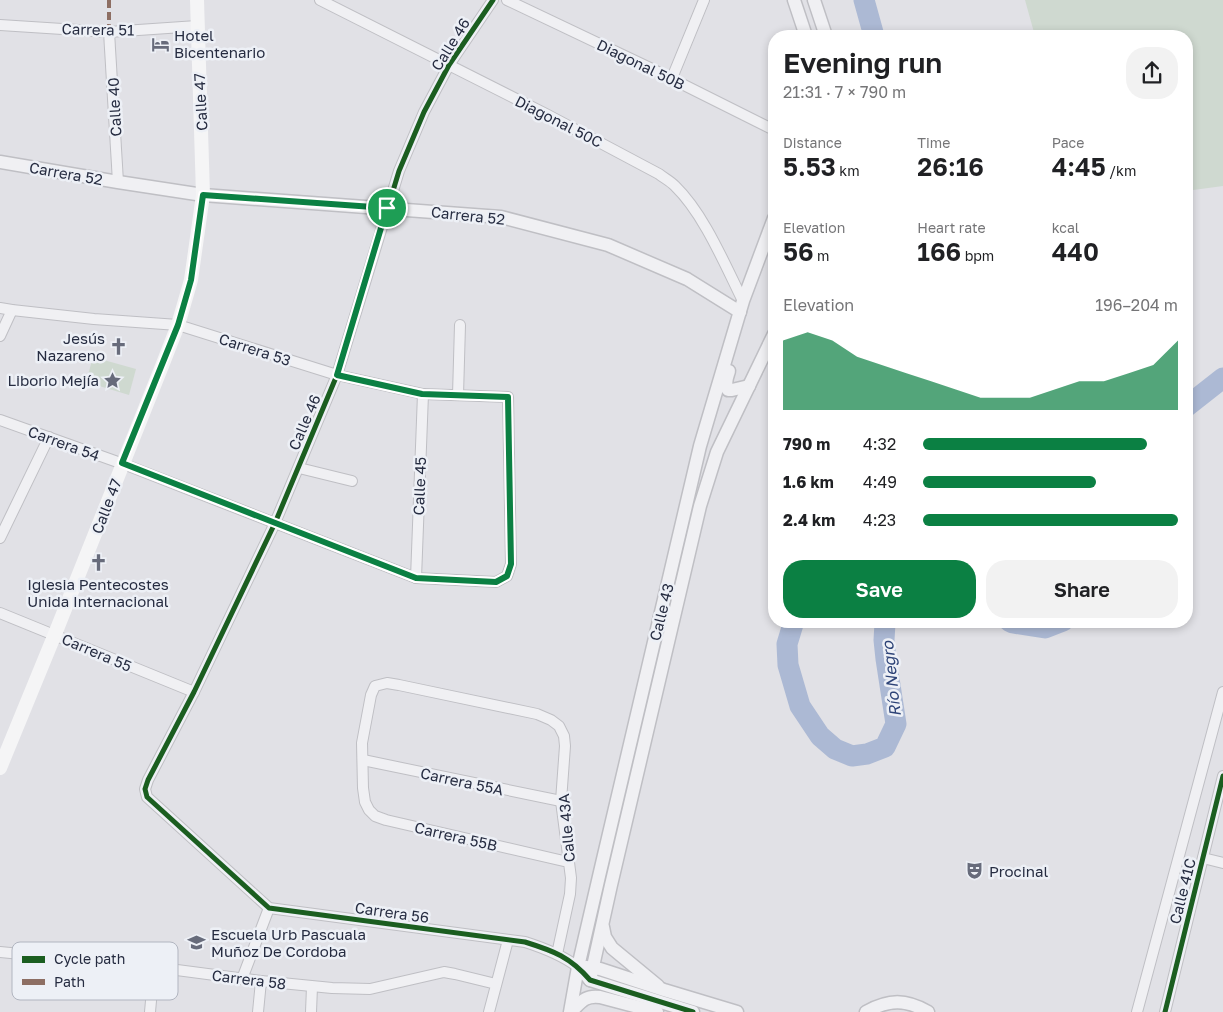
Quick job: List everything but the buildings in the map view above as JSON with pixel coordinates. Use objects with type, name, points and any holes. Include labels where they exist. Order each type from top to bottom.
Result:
[{"type":"main road","name":"Calle 47","points":[[0,768],[178,325],[191,280],[203,195],[197,0]]},
{"type":"street","name":"Diagonal 50C","points":[[320,0],[660,174],[674,185],[688,201],[702,222],[742,307]]},
{"type":"street","name":"Calle 46","points":[[269,908],[147,797],[145,789],[155,765],[194,692],[275,523],[337,375],[399,171],[420,120],[449,65],[493,0]]},
{"type":"street","name":"Diagonal 50B","points":[[507,0],[672,78],[768,127]]},
{"type":"street","points":[[672,78],[704,0]]},
{"type":"street","points":[[794,0],[804,30]]},
{"type":"street","points":[[814,0],[824,30]]},
{"type":"street","name":"Carrera 51","points":[[0,25],[109,32],[197,26]]},
{"type":"street","name":"Calle 40","points":[[109,32],[118,182]]},
{"type":"street","name":"Carrera 52","points":[[0,163],[203,195],[501,217],[608,246],[687,279],[742,307]]},
{"type":"street","name":"Calle 43","points":[[570,1012],[578,967],[700,446],[742,307],[768,235]]},
{"type":"street","name":"Carrera 53","points":[[0,308],[94,319],[178,325],[337,375],[422,394],[508,397],[511,564],[507,576],[496,582]]},
{"type":"street","points":[[0,336],[12,310]]},
{"type":"street","points":[[458,395],[460,325]]},
{"type":"street","points":[[734,332],[737,342],[726,386],[728,390],[749,386]]},
{"type":"street","name":"Calle 43","points":[[592,974],[700,506],[718,452],[768,346]]},
{"type":"street","name":"Calle 45","points":[[416,578],[422,394]]},
{"type":"street","name":"Carrera 54","points":[[0,420],[122,463],[416,578],[496,582]]},
{"type":"street","points":[[0,538],[49,437]]},
{"type":"street","points":[[298,468],[352,481]]},
{"type":"street","name":"Carrera 55","points":[[0,613],[194,692]]},
{"type":"street","name":"Carrera 55B","points":[[538,714],[399,685],[387,683],[375,686],[371,695],[362,742],[365,802],[375,816],[386,820],[568,862]]},
{"type":"street","name":"Calle 41C","points":[[1137,1012],[1223,692]]},
{"type":"street","name":"Calle 43A","points":[[538,714],[559,726],[564,736],[565,746],[561,801],[571,878],[570,894],[557,954]]},
{"type":"street","name":"Carrera 55A","points":[[363,760],[561,801]]},
{"type":"street","name":"Calle 41C","points":[[1165,1012],[1223,776]]},
{"type":"street","points":[[1203,858],[1223,863]]},
{"type":"street","points":[[242,979],[269,908]]},
{"type":"street","name":"Carrera 56","points":[[269,908],[525,942],[557,954],[592,974],[694,1012]]},
{"type":"street","points":[[603,920],[605,937],[612,948],[664,990]]},
{"type":"street","points":[[489,1012],[508,940]]},
{"type":"street","name":"Carrera 58","points":[[178,970],[312,987],[370,989],[444,972],[496,984]]},
{"type":"street","name":"Carrera 56","points":[[592,974],[664,990],[737,1012]]},
{"type":"street","points":[[258,1012],[260,981]]},
{"type":"street","points":[[311,1012],[312,987]]},
{"type":"street","points":[[570,1012],[586,998],[592,996],[658,1012]]},
{"type":"street","points":[[866,1012],[883,1004],[900,1002],[917,1005],[928,1012]]},
{"type":"shaded area","points":[[1025,0],[1223,0],[1223,186],[1193,190],[1193,30],[1033,30]]},
{"type":"shaded area","name":"Liborio Mejía","points":[[93,357],[136,369],[129,395],[86,382]]},
{"type":"waterway","name":"Río Negro","points":[[864,0],[872,30]]},
{"type":"waterway","name":"Río Negro","points":[[1193,402],[1223,378]]},
{"type":"waterway","name":"Río Negro","points":[[792,628],[787,644],[788,665],[800,706],[820,736],[835,749],[852,756],[867,754],[885,747],[896,724],[886,659],[885,628]]},
{"type":"marked path","points":[[109,0],[109,32]]},
{"type":"cycle path","points":[[493,0],[449,65],[424,112],[399,171],[337,375],[275,523],[145,789],[147,797],[269,908],[525,942],[568,960],[590,980],[693,1012]]},
{"type":"cycle path","points":[[1165,1012],[1223,776]]},
{"type":"place","name":"Hotel Bicentenario","points":[[160,44]]},
{"type":"place","name":"Jesús Nazareno","points":[[119,347]]},
{"type":"place","name":"Liborio Mejía","points":[[113,380]]},
{"type":"place","name":"Iglesia Pentecostes Unida Internacional","points":[[98,563]]},
{"type":"place","name":"Procinal","points":[[975,871]]},
{"type":"place","name":"Escuela Urb Pascuala Muñoz De Cordoba","points":[[197,943]]},
{"type":"route","points":[[203,195],[387,208],[337,375],[422,394],[508,397],[511,564],[507,576],[496,582],[416,578],[122,463],[178,325],[191,280],[203,195]]}]
